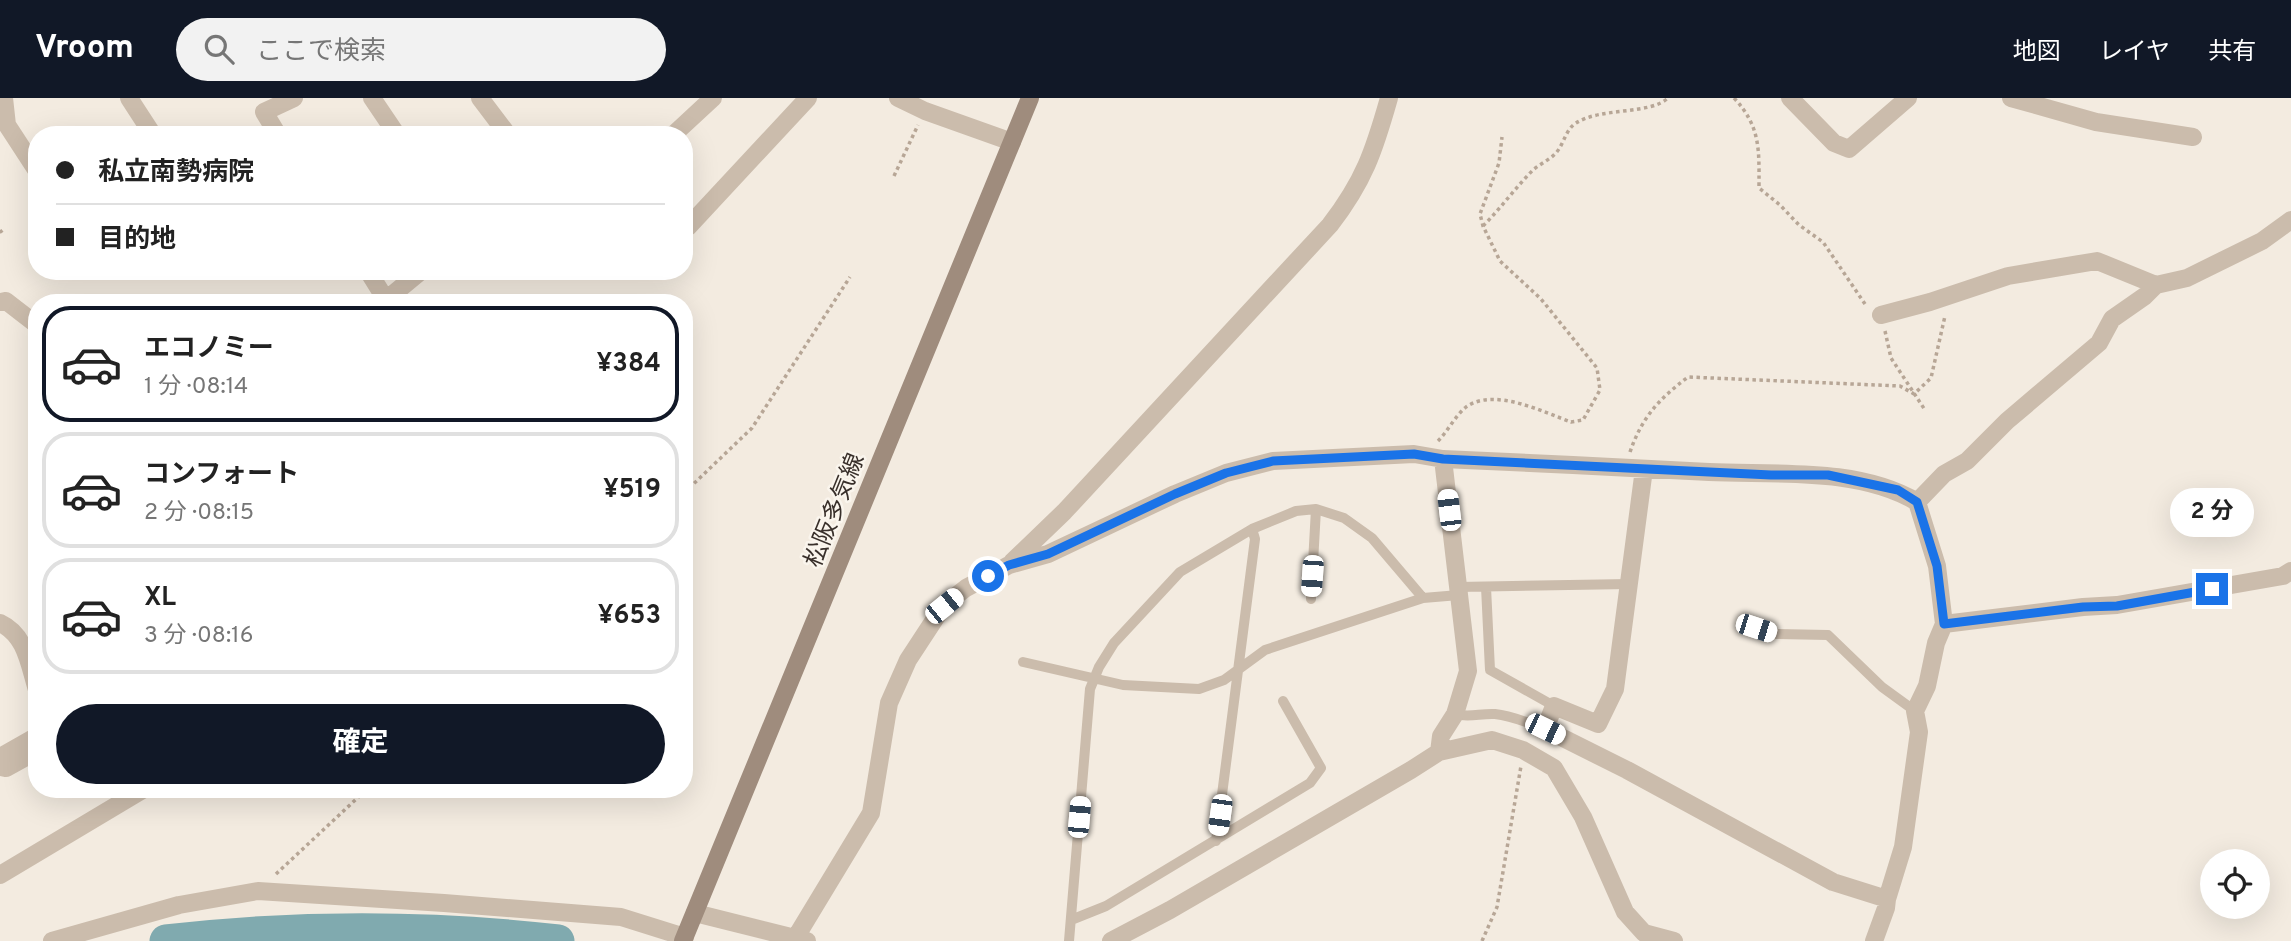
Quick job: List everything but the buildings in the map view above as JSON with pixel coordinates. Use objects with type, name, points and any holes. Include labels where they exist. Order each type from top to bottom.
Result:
[{"type":"main road","name":"松阪多気線","points":[[684,939],[1030,98]]},
{"type":"street","points":[[129,98],[147,126]]},
{"type":"street","points":[[272,126],[259,105],[294,98]]},
{"type":"street","points":[[372,98],[391,126]]},
{"type":"street","points":[[480,98],[501,126]]},
{"type":"street","points":[[683,126],[713,98]]},
{"type":"street","points":[[693,221],[808,98]]},
{"type":"street","points":[[1009,565],[1064,512],[1330,225],[1353,195],[1374,150],[1389,98]]},
{"type":"street","points":[[1790,98],[1834,143],[1849,149],[1904,99]]},
{"type":"street","points":[[2011,98],[2096,122],[2193,137]]},
{"type":"street","points":[[900,99],[925,111],[1012,142]]},
{"type":"street","points":[[7,103],[7,125],[28,158]]},
{"type":"street","points":[[1917,502],[1944,474],[1967,461],[2007,421],[2099,343],[2112,319],[2156,285],[2188,278],[2262,241],[2291,220]]},
{"type":"street","points":[[1881,315],[2008,276],[2097,261],[2156,285]]},
{"type":"street","points":[[393,294],[410,280]]},
{"type":"street","points":[[0,302],[6,301],[28,318]]},
{"type":"street","points":[[695,913],[802,939],[871,813],[889,703],[908,660],[944,606],[966,588],[1009,565],[1048,554],[1226,473],[1273,461],[1414,454],[1443,459],[1771,475],[1828,475],[1898,490],[1917,502],[1937,566],[1944,624],[1936,643],[1927,686],[1914,711],[1919,732],[1903,847],[1874,941]]},
{"type":"street","points":[[1439,752],[1441,736],[1455,714],[1468,671],[1443,459]]},
{"type":"street","points":[[1644,468],[1615,689],[1598,723],[1554,706],[1545,729],[1628,770],[1833,883],[1887,899]]},
{"type":"street","points":[[1944,624],[2083,607],[2117,606],[2283,576],[2291,571]]},
{"type":"street","points":[[0,623],[13,629],[22,642],[28,661]]},
{"type":"street","points":[[1111,941],[1207,889],[1439,752],[1492,740],[1523,750],[1554,768],[1583,817],[1625,912],[1644,933],[1674,941]]},
{"type":"street","points":[[0,757],[28,741]]},
{"type":"street","points":[[0,767],[6,768],[28,756]]},
{"type":"street","points":[[0,875],[129,798]]},
{"type":"street","points":[[52,941],[179,905],[258,891],[621,917],[684,939]]},
{"type":"lane","points":[[1069,941],[1090,689],[1099,667],[1114,643],[1180,572],[1252,529],[1296,511],[1316,509],[1344,518],[1372,538],[1423,598]]},
{"type":"lane","points":[[1311,599],[1316,509]]},
{"type":"lane","points":[[1216,841],[1255,539],[1252,529]]},
{"type":"lane","points":[[1023,662],[1123,685],[1199,689],[1224,680],[1265,650],[1423,598],[1486,587],[1629,584]]},
{"type":"lane","points":[[1486,587],[1490,670],[1554,706]]},
{"type":"lane","points":[[1756,628],[1776,634],[1828,635],[1882,687],[1914,711]]},
{"type":"lane","points":[[1071,920],[1106,906],[1310,783],[1321,768],[1283,701]]},
{"type":"lane","points":[[1455,714],[1464,717],[1493,714],[1520,719],[1545,729]]},
{"type":"path","points":[[1483,226],[1534,169],[1556,153],[1564,136],[1576,123],[1613,110],[1645,108],[1663,103],[1668,98]]},
{"type":"path","points":[[1734,98],[1748,113],[1759,140],[1759,188],[1799,225],[1823,242],[1867,307],[1881,315],[1891,358],[1925,410]]},
{"type":"path","points":[[894,176],[925,111]]},
{"type":"path","points":[[1414,454],[1439,440],[1466,407],[1488,399],[1503,399],[1571,422],[1583,420],[1600,390],[1597,368],[1541,299],[1500,261],[1483,226],[1480,214],[1499,163],[1502,137]]},
{"type":"path","points":[[693,484],[752,428],[850,277]]},
{"type":"path","points":[[1914,394],[1931,379],[1945,316]]},
{"type":"path","points":[[1625,468],[1638,429],[1664,396],[1688,377],[1900,386],[1914,394]]},
{"type":"path","points":[[1482,941],[1497,906],[1523,750]]},
{"type":"path","points":[[258,891],[357,798]]},
{"type":"waterway","points":[[166,941],[313,930],[411,930],[558,941]]},
{"type":"route","points":[[988,576],[1009,565],[1048,554],[1226,473],[1273,461],[1414,454],[1443,459],[1771,475],[1828,475],[1898,490],[1917,502],[1937,566],[1944,624],[2083,607],[2117,606],[2212,589]]}]
